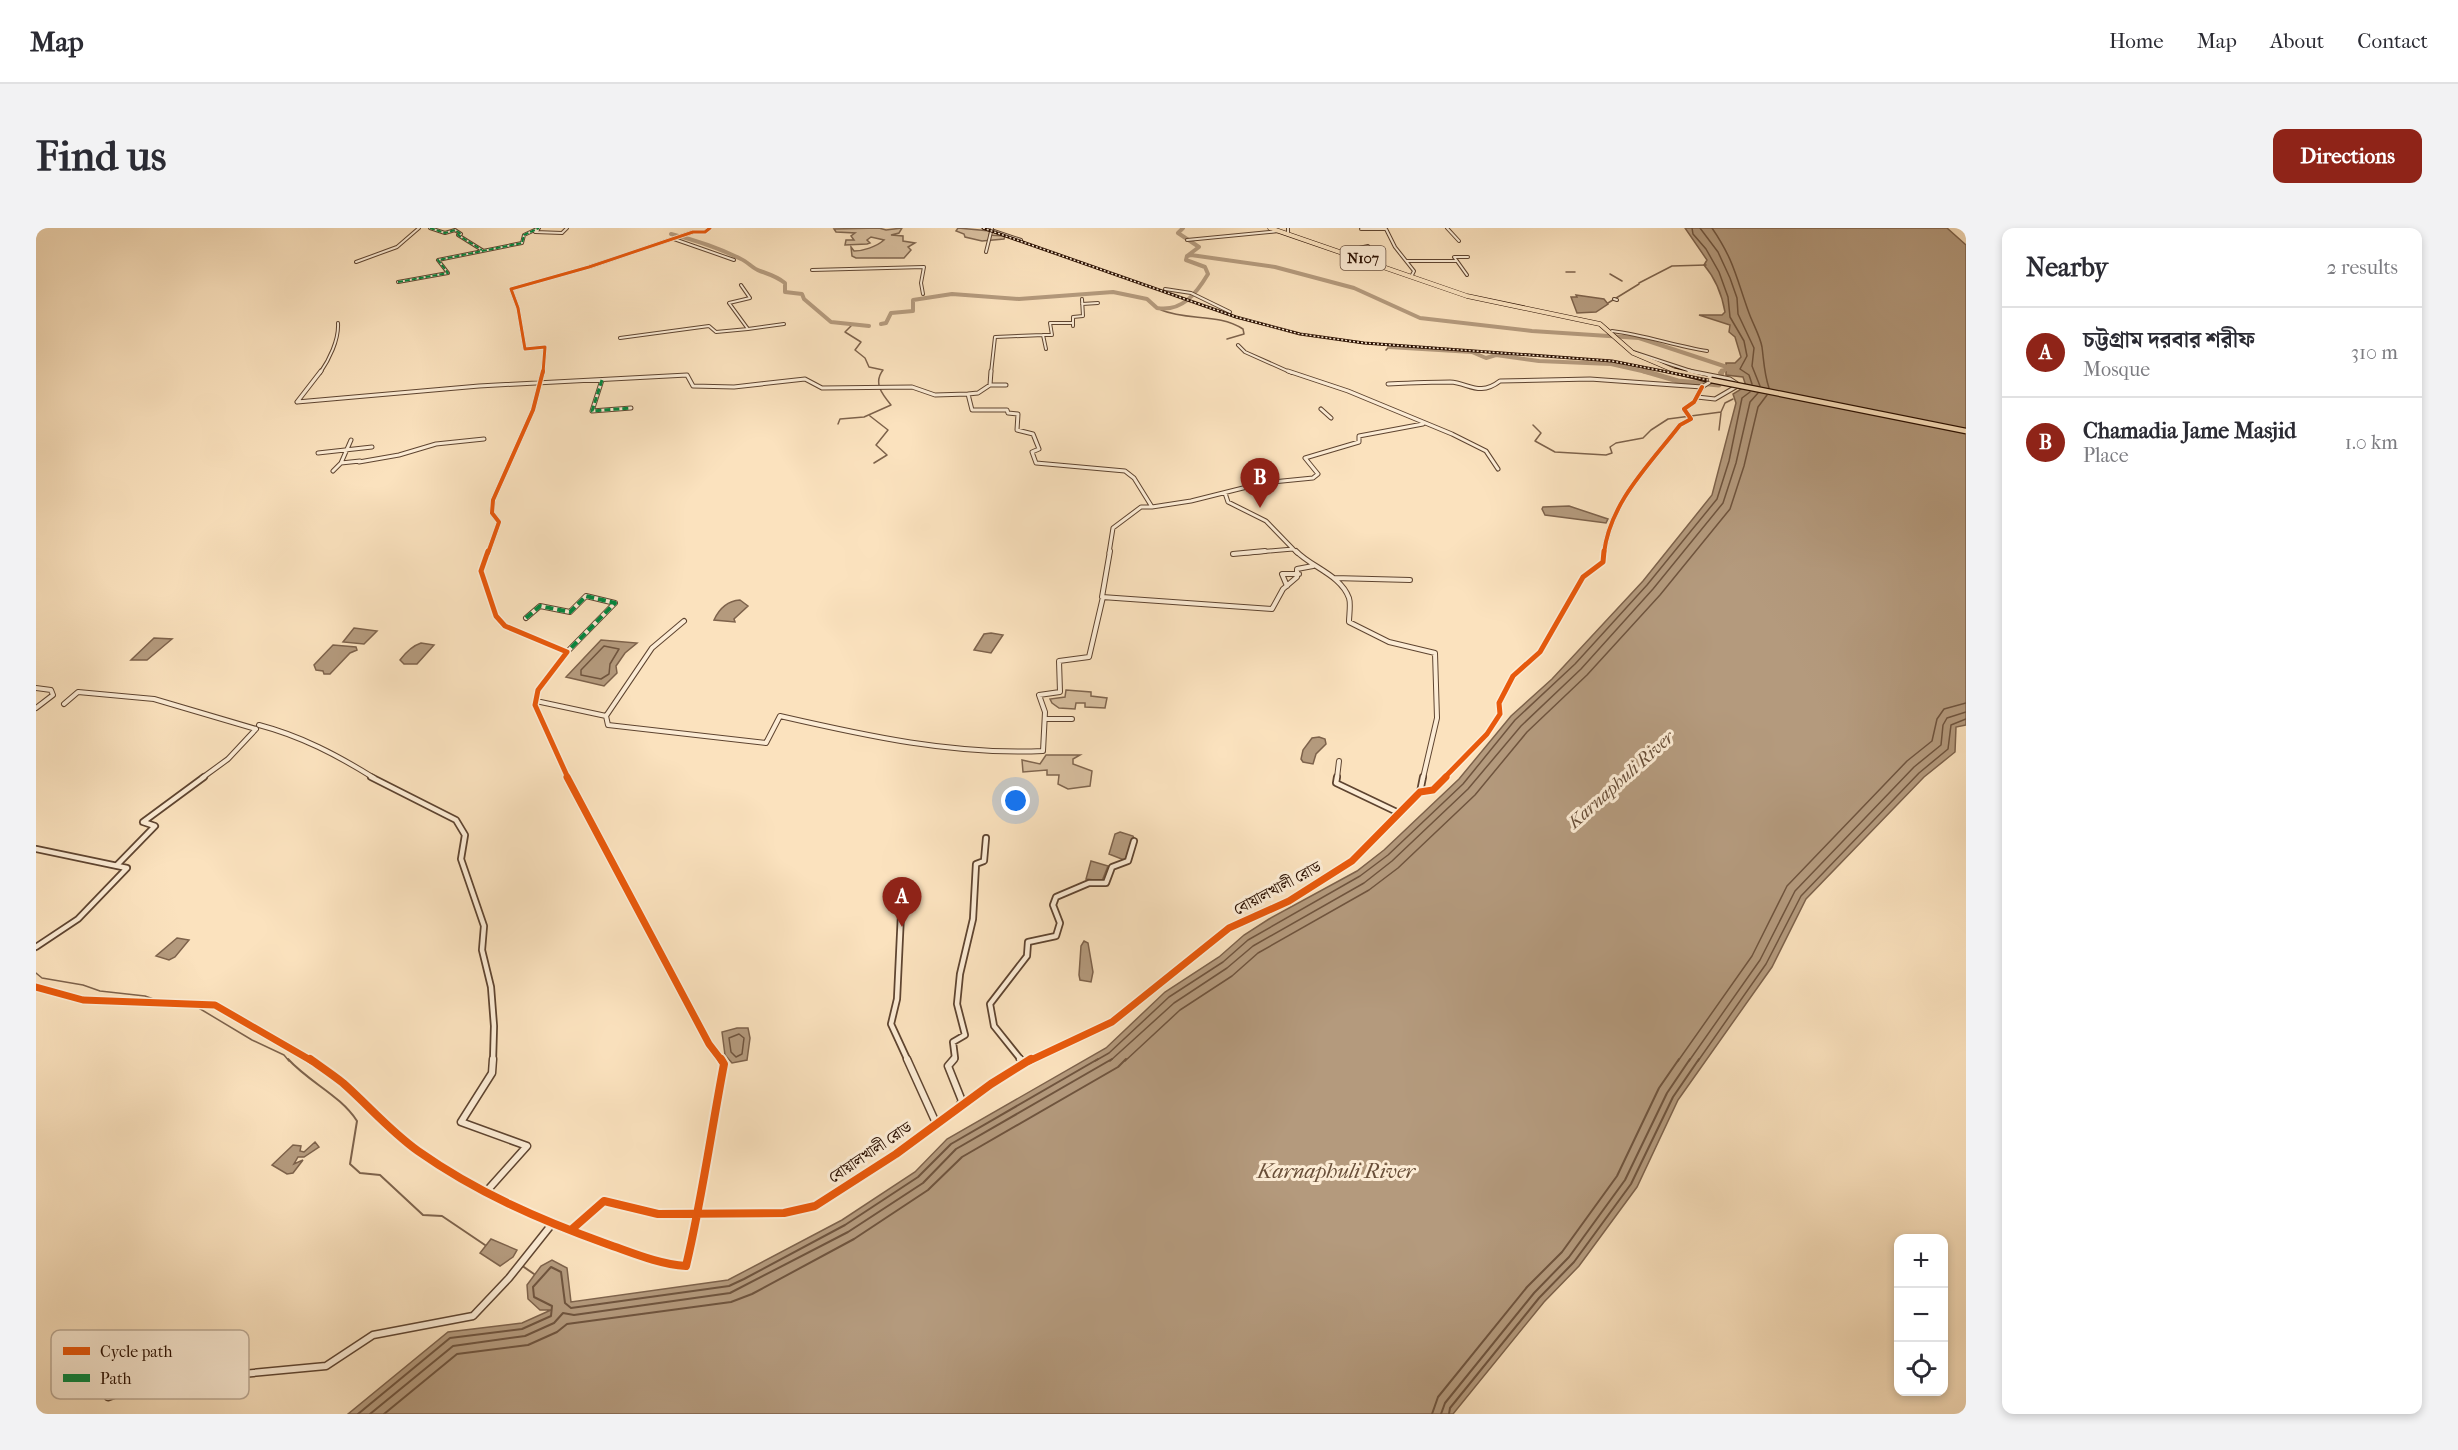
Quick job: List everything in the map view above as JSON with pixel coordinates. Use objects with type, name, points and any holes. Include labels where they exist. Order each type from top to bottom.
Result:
[{"type":"highway","name":"N107","points":[[1269,228],[1412,274],[1457,292],[1591,321],[1612,332]]},
{"type":"highway","points":[[1612,332],[1633,352],[1678,373],[1712,377],[1966,431]]},
{"type":"street","points":[[356,262],[397,247],[418,228]]},
{"type":"street","points":[[430,228],[445,233],[455,230],[461,234],[458,235],[482,250]]},
{"type":"street","points":[[398,282],[448,273],[438,260],[522,243],[524,235],[540,228]]},
{"type":"street","points":[[540,228],[536,232],[562,233],[567,228]]},
{"type":"street","points":[[567,652],[505,626],[496,616],[481,571],[499,522],[492,513],[493,500],[533,410],[542,382],[544,347],[525,349],[518,308],[511,289],[544,281],[543,278],[683,237],[693,232],[705,232],[710,228]]},
{"type":"street","points":[[985,228],[1021,240]]},
{"type":"street","points":[[1288,228],[1288,234]]},
{"type":"street","points":[[1361,229],[1386,228],[1395,246],[1414,271],[1412,274]]},
{"type":"street","points":[[1447,228],[1459,241]]},
{"type":"street","points":[[986,252],[992,229]]},
{"type":"street","points":[[1186,240],[1279,231]]},
{"type":"street","points":[[674,239],[686,241],[734,260]]},
{"type":"street","points":[[1341,252],[1368,246]]},
{"type":"street","points":[[1467,275],[1454,257],[1468,257]]},
{"type":"street","points":[[1407,261],[1457,261]]},
{"type":"street","points":[[823,265],[825,270]]},
{"type":"street","points":[[812,270],[924,267],[921,283],[923,294]]},
{"type":"street","points":[[741,285],[750,298],[729,303],[748,329]]},
{"type":"street","points":[[1165,290],[1188,292],[1207,298],[1230,312]]},
{"type":"street","points":[[990,385],[995,337],[1052,335],[1050,323],[1073,325],[1073,316],[1083,316],[1082,302],[1098,303]]},
{"type":"street","points":[[338,323],[340,334],[330,351],[330,359],[296,402],[542,382],[687,375],[692,381],[692,386],[734,387],[805,379],[824,388],[912,387],[934,395],[978,393],[990,385],[1006,385]]},
{"type":"street","points":[[620,338],[709,326],[716,332],[784,324]]},
{"type":"street","points":[[1612,332],[1644,335],[1680,347],[1707,351]]},
{"type":"street","points":[[1043,335],[1046,349]]},
{"type":"street","points":[[1238,345],[1245,352],[1290,372],[1348,391],[1486,451],[1498,468]]},
{"type":"street","points":[[1633,352],[1675,368],[1734,381],[1739,386],[1713,399],[1697,397],[1703,385]]},
{"type":"street","points":[[1703,375],[1704,370]]},
{"type":"street","points":[[1388,384],[1454,382],[1468,388],[1492,387],[1500,381],[1550,379],[1703,385],[1713,380],[1712,377]]},
{"type":"street","points":[[602,380],[592,411],[632,408]]},
{"type":"street","points":[[969,394],[972,410],[1008,410],[1008,413],[1018,414],[1017,430],[1033,434],[1039,445],[1040,449],[1032,452],[1036,462],[1125,471],[1134,478],[1152,507]]},
{"type":"street","name":"বোয়ালখালী রোড","points":[[571,1230],[604,1201],[658,1214],[698,1215],[784,1213],[814,1206],[896,1154],[991,1084],[1024,1064],[1112,1022],[1229,928],[1289,901],[1352,861],[1420,792],[1433,790],[1487,734],[1500,714],[1499,703],[1510,682],[1540,652],[1583,577],[1604,560],[1606,536],[1623,498],[1680,426],[1689,421],[1689,416],[1684,409],[1697,397]]},
{"type":"street","points":[[1321,409],[1331,418]]},
{"type":"street","points":[[684,621],[652,648],[606,716],[608,725],[766,743],[780,716],[880,739],[976,751],[1022,753],[1043,751],[1045,719],[1039,695],[1060,692],[1059,661],[1089,657],[1103,597],[1104,570],[1111,557],[1113,528],[1141,507],[1152,507],[1225,493],[1259,484],[1313,478],[1318,474],[1305,458],[1359,442],[1359,436],[1423,424]]},
{"type":"street","points":[[341,463],[399,455],[436,444],[484,439]]},
{"type":"street","points":[[333,471],[341,463],[351,440]]},
{"type":"street","points":[[318,453],[372,447]]},
{"type":"street","points":[[1225,493],[1228,502],[1266,521],[1313,566],[1334,578],[1349,598],[1349,622],[1389,642],[1435,653],[1437,718],[1420,792]]},
{"type":"street","points":[[1233,554],[1293,549]]},
{"type":"street","points":[[1103,597],[1272,609],[1282,589],[1299,574],[1298,569],[1313,566]]},
{"type":"street","points":[[1287,586],[1282,574],[1299,574]]},
{"type":"street","points":[[1334,578],[1410,580]]},
{"type":"street","points":[[36,987],[83,1000],[215,1005],[298,1051],[343,1083],[376,1116],[418,1151],[485,1193],[552,1224],[669,1265],[686,1266],[698,1215],[724,1064],[709,1044],[576,796],[536,701],[538,690],[567,652],[615,603],[586,596],[570,612],[540,606],[526,618]]},
{"type":"street","points":[[36,688],[51,690],[53,695],[36,708]]},
{"type":"street","points":[[64,704],[78,692],[154,699],[256,729],[228,759],[143,822],[155,826],[117,866]]},
{"type":"street","points":[[536,701],[606,716]]},
{"type":"street","points":[[1045,719],[1072,719]]},
{"type":"street","points":[[260,725],[285,732],[339,756],[379,782],[456,820],[465,835],[461,859],[484,926],[482,950],[491,987],[494,1026],[492,1073],[461,1122],[526,1146],[485,1193]]},
{"type":"street","points":[[1339,761],[1336,783],[1399,813]]},
{"type":"street","points":[[957,1110],[962,1101],[948,1066],[955,1058],[953,1042],[965,1035],[957,1004],[958,982],[973,919],[976,864],[984,861],[986,838]]},
{"type":"street","points":[[1024,1064],[994,1026],[990,1004],[1002,985],[1027,956],[1028,942],[1056,936],[1060,923],[1053,905],[1056,897],[1089,883],[1106,883],[1112,866],[1117,862],[1128,861],[1134,841]]},
{"type":"street","points":[[36,849],[126,868],[127,871],[78,919],[36,947]]},
{"type":"street","points":[[897,910],[901,914],[901,933],[897,999],[891,1024],[936,1123]]},
{"type":"street","points":[[249,1373],[326,1366],[373,1335],[472,1316],[509,1278],[552,1224]]},
{"type":"shaded area","points":[[879,228],[886,230],[902,228],[899,233],[891,235],[903,236],[903,241],[915,243],[908,247],[911,250],[904,258],[856,258],[852,256],[851,247],[854,251],[861,250],[873,247],[884,240],[871,237],[867,240],[870,243],[867,244],[845,245],[846,240],[854,240],[851,236],[855,233],[836,232],[834,229]]},
{"type":"shaded area","points":[[958,228],[990,231],[989,235],[1005,236],[1004,239],[982,241],[965,237],[964,234],[956,231]]},
{"type":"shaded area","points":[[1066,690],[1091,692],[1091,696],[1107,698],[1105,708],[1085,707],[1085,703],[1076,703],[1075,709],[1059,708],[1050,699],[1065,697]]},
{"type":"shaded area","points":[[1046,755],[1080,755],[1073,759],[1073,764],[1092,771],[1090,786],[1068,789],[1058,784],[1059,775],[1047,775],[1047,770],[1023,772],[1022,760],[1040,764]]},
{"type":"water","name":"Karnaphuli River","points":[[1685,228],[1947,228],[1966,245],[1966,725],[1956,727],[1955,752],[1924,777],[1806,899],[1772,967],[1678,1100],[1637,1187],[1579,1266],[1544,1302],[1453,1414],[348,1414],[448,1332],[522,1323],[551,1310],[540,1310],[528,1299],[527,1285],[541,1266],[552,1260],[567,1268],[571,1302],[728,1280],[842,1220],[915,1172],[947,1139],[1106,1048],[1165,992],[1219,957],[1244,935],[1357,871],[1384,850],[1459,779],[1511,716],[1552,679],[1643,581],[1712,495],[1736,403],[1733,394],[1746,386],[1743,377],[1726,375],[1726,363],[1735,363],[1741,357],[1735,337],[1729,332],[1730,325],[1699,315],[1722,315],[1725,312],[1718,287],[1704,265],[1707,260]]},
{"type":"water","points":[[1576,295],[1604,299],[1608,304],[1596,312],[1577,313],[1571,297],[1577,297]]},
{"type":"water","points":[[1569,506],[1608,519],[1606,523],[1545,515],[1542,509],[1543,507]]},
{"type":"water","points":[[740,600],[748,606],[734,619],[735,622],[714,620],[724,606]]},
{"type":"water","points":[[354,628],[377,631],[364,644],[343,642]]},
{"type":"water","points":[[984,634],[1003,635],[991,653],[974,650]]},
{"type":"water","points":[[154,638],[172,639],[147,660],[131,660]]},
{"type":"water","points":[[601,640],[637,643],[625,653],[616,666],[617,673],[604,686],[566,677]]},
{"type":"water","points":[[421,643],[434,645],[417,664],[404,664],[400,660],[409,650]]},
{"type":"water","points":[[333,645],[356,647],[357,650],[350,653],[330,674],[324,674],[323,671],[316,670],[314,665]]},
{"type":"water","points":[[1312,738],[1325,739],[1326,744],[1316,754],[1313,764],[1303,762],[1301,759],[1303,750]]},
{"type":"water","points":[[1120,832],[1134,838],[1128,859],[1124,860],[1109,854],[1115,834]]},
{"type":"water","points":[[1091,861],[1108,866],[1102,881],[1086,879]]},
{"type":"water","points":[[177,938],[189,940],[175,957],[169,960],[156,956]]},
{"type":"water","points":[[1084,941],[1088,943],[1093,972],[1091,982],[1080,980],[1079,975],[1081,946]]},
{"type":"water","points":[[748,1028],[750,1038],[747,1060],[732,1063],[725,1055],[722,1032]]},
{"type":"water","points":[[315,1142],[319,1147],[304,1157],[298,1157],[294,1164],[303,1160],[293,1173],[287,1174],[272,1165],[293,1145],[301,1146],[300,1151],[304,1152]]},
{"type":"water","points":[[491,1239],[517,1250],[513,1257],[500,1266],[480,1253]]},
{"type":"waterway","points":[[1183,228],[1178,233],[1199,247],[1187,256]]},
{"type":"waterway","points":[[671,234],[724,251],[744,260],[757,270],[776,277],[785,283],[785,292],[802,294],[804,299],[831,322],[869,326]]},
{"type":"waterway","points":[[881,324],[886,323],[891,313],[913,311],[913,300],[952,294],[1019,299],[1113,292],[1147,299],[1157,308],[1166,309],[1187,300],[1208,274],[1205,267],[1186,260],[1187,256]]},
{"type":"waterway","points":[[1187,256],[1275,267],[1354,288],[1420,318],[1532,331],[1639,338],[1736,370]]},
{"type":"waterway","points":[[1639,283],[1672,266],[1706,265]]},
{"type":"waterway","points":[[1566,272],[1575,272]]},
{"type":"waterway","points":[[1610,274],[1622,281]]},
{"type":"waterway","points":[[1608,303],[1639,284]]},
{"type":"waterway","points":[[1161,310],[1223,321],[1243,329],[1244,334],[1227,339]]},
{"type":"waterway","points":[[838,424],[840,419],[864,417],[891,405],[882,393],[879,384],[883,370],[869,367],[865,358],[855,350],[861,342],[845,332],[851,326]]},
{"type":"waterway","points":[[1386,350],[1389,347]]},
{"type":"waterway","points":[[1389,347],[1472,352],[1486,358],[1496,355],[1539,361],[1611,364],[1650,373]]},
{"type":"waterway","points":[[1722,372],[1726,369]]},
{"type":"waterway","points":[[1644,371],[1650,373]]},
{"type":"waterway","points":[[1650,373],[1678,381],[1719,385],[1722,372]]},
{"type":"waterway","points":[[1533,425],[1541,433],[1535,441],[1555,452],[1606,455],[1612,453],[1610,447],[1616,443],[1643,438],[1668,419],[1721,412],[1725,403],[1733,399]]},
{"type":"waterway","points":[[1719,430],[1721,413]]},
{"type":"waterway","points":[[870,416],[888,430],[876,445],[887,455],[874,463]]},
{"type":"waterway","points":[[36,973],[42,978],[83,985],[100,991],[145,996],[159,1001]]},
{"type":"waterway","points":[[172,1006],[197,1007],[252,1040],[284,1055],[289,1061]]},
{"type":"waterway","points":[[288,1059],[342,1104],[357,1121],[350,1164],[360,1173],[380,1175],[423,1215],[442,1216],[485,1245]]},
{"type":"waterway","points":[[521,1265],[534,1274]]},
{"type":"railway","points":[[983,228],[1236,317],[1300,334],[1364,343],[1612,361],[1966,431]]},
{"type":"marked path","points":[[430,228],[445,233],[455,230],[461,234],[458,235],[482,250]]},
{"type":"marked path","points":[[398,282],[448,273],[438,260],[522,243],[524,235],[539,228]]},
{"type":"marked path","points":[[602,380],[592,411],[631,408]]},
{"type":"marked path","points":[[526,618],[540,606],[570,612],[586,596],[615,603],[567,652]]},
{"type":"cycle path","points":[[36,987],[83,1000],[215,1005],[298,1051],[343,1083],[376,1117],[418,1151],[485,1193],[552,1224],[649,1259],[669,1265],[686,1266],[703,1193],[706,1159],[724,1064],[709,1044],[576,796],[535,705],[538,690],[567,652],[505,626],[496,616],[481,571],[499,522],[492,513],[493,500],[533,410],[542,382],[545,347],[525,349],[518,308],[511,289],[544,281],[543,278],[589,267],[693,232],[705,232],[710,228]]},
{"type":"cycle path","points":[[571,1230],[604,1201],[658,1214],[784,1213],[815,1206],[896,1154],[991,1084],[1035,1057],[1112,1022],[1229,928],[1289,901],[1352,861],[1420,792],[1433,790],[1487,734],[1500,714],[1499,703],[1513,676],[1540,652],[1583,577],[1603,562],[1606,536],[1621,501],[1680,425],[1691,419],[1684,409],[1694,402],[1702,387]]},
{"type":"place","name":"Chamadia Jame Masjid","points":[[1260,508]]},
{"type":"place","name":"চট্টগ্রাম দরবার শরীফ","points":[[902,927]]}]
